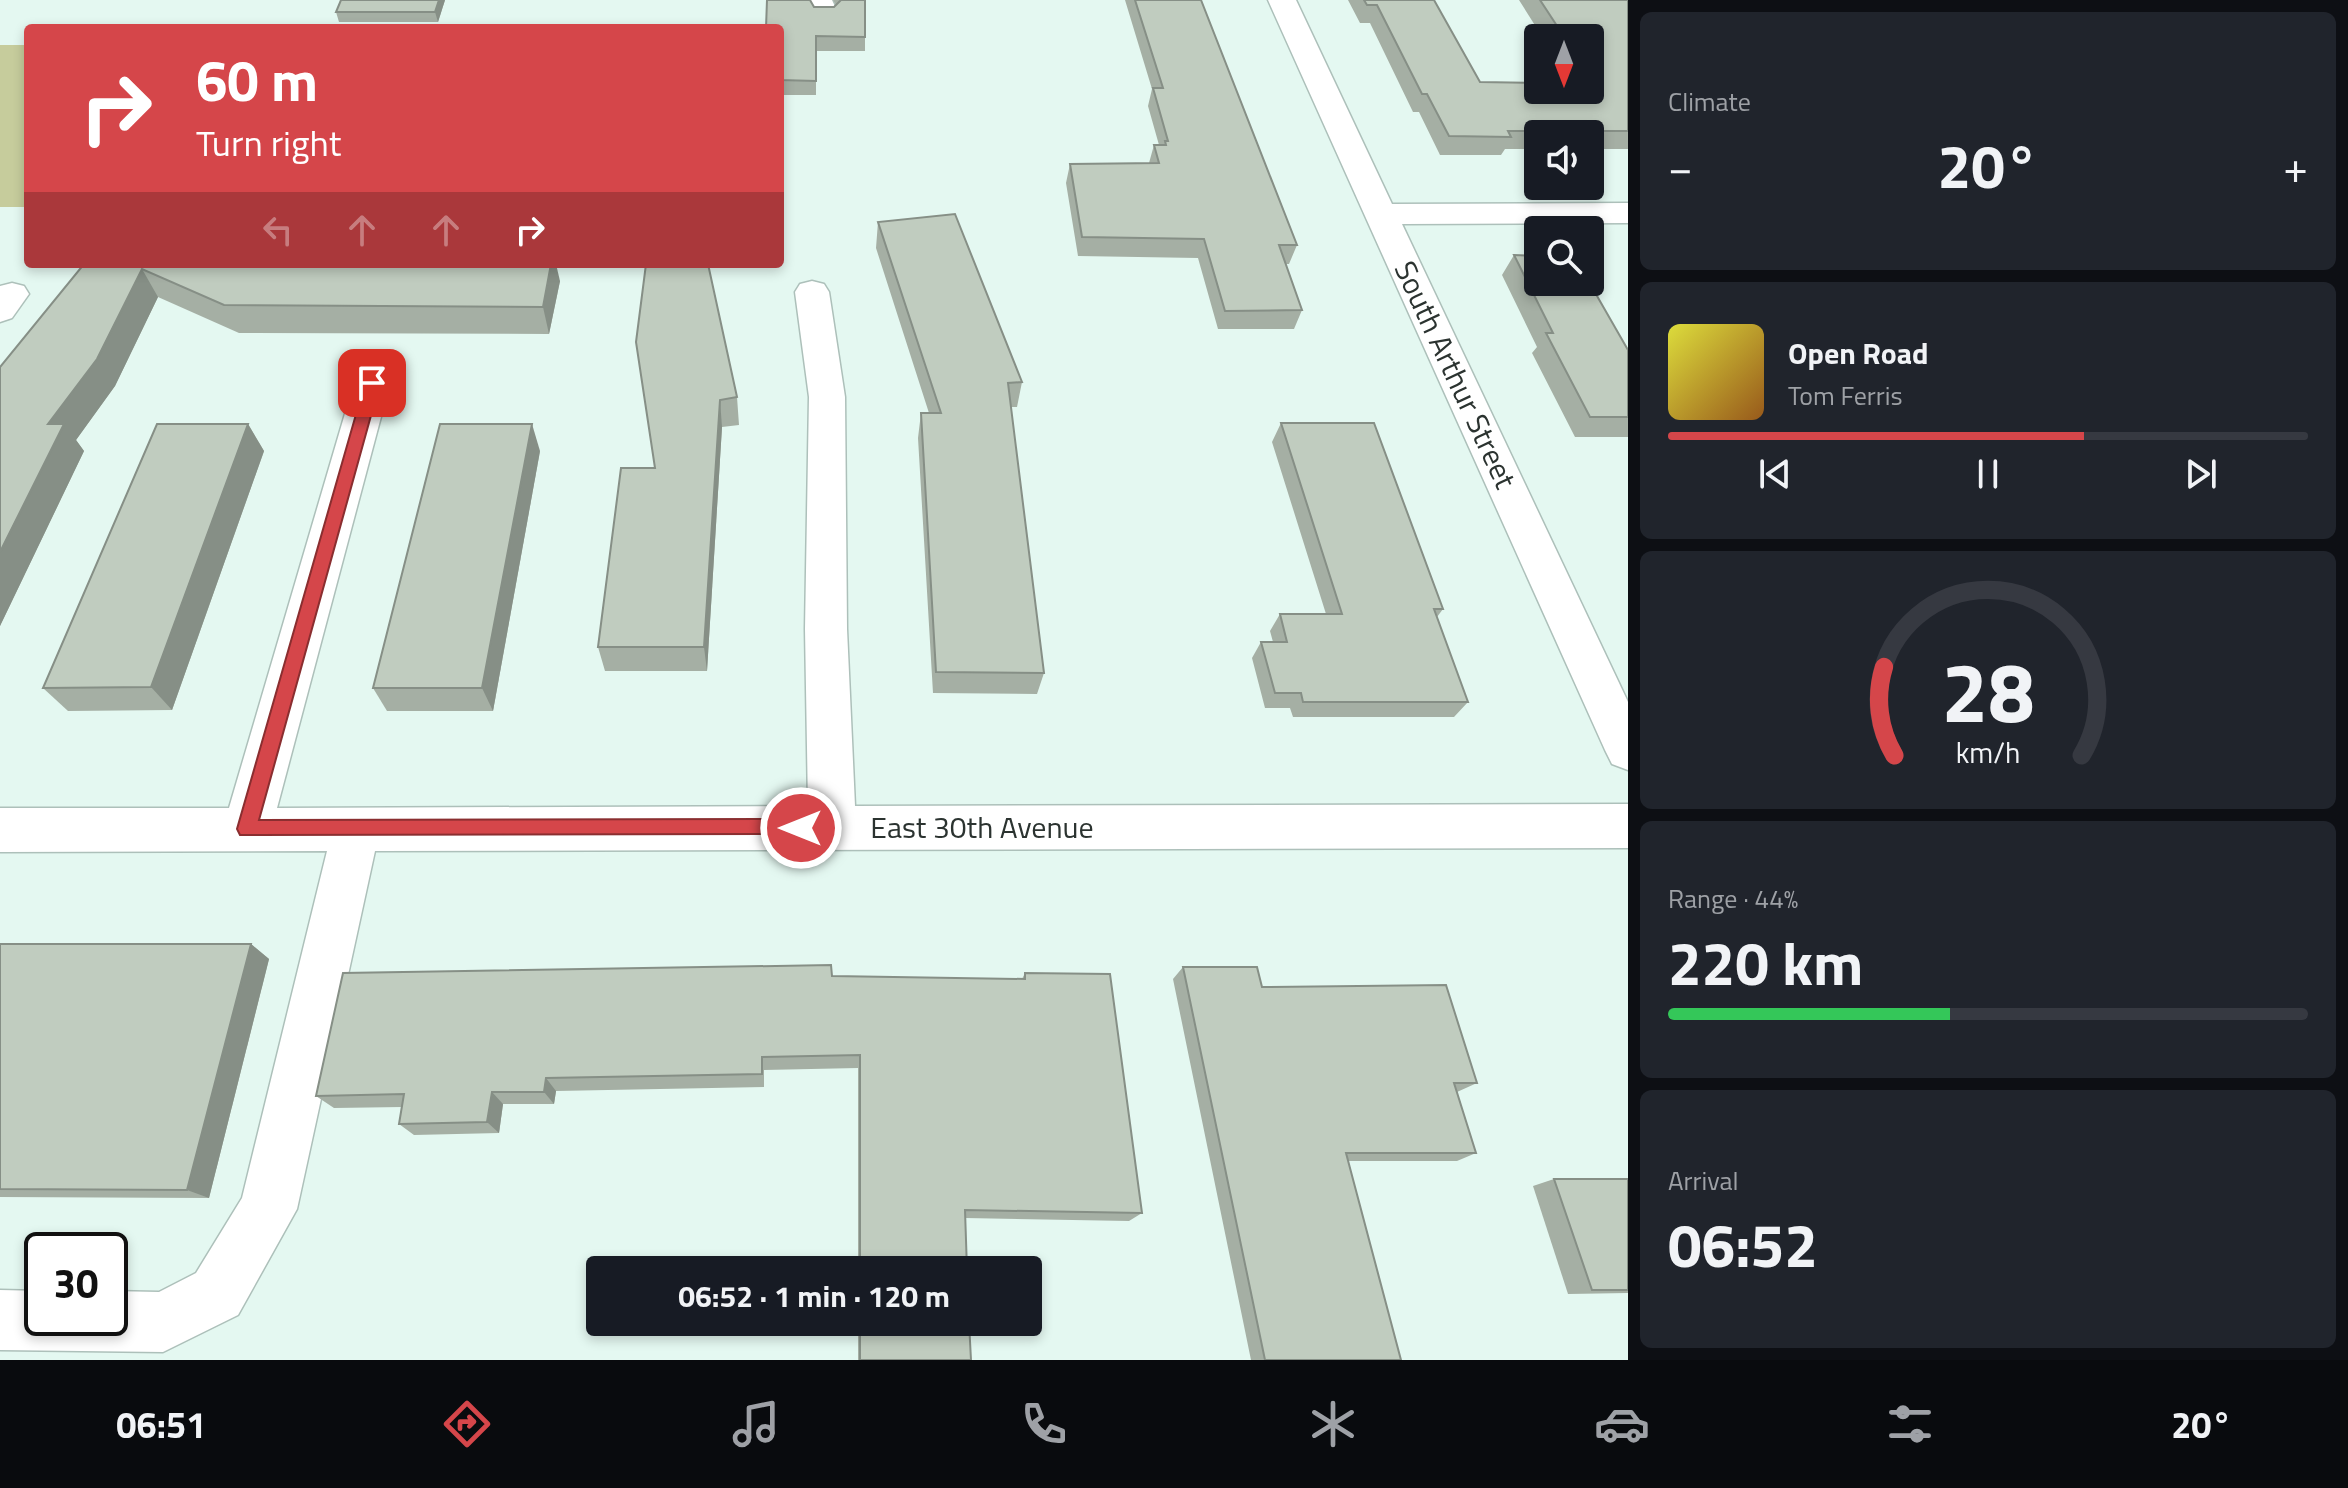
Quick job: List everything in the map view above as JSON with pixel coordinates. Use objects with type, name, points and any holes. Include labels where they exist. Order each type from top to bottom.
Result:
[{"type":"street","name":"South Arthur Street","points":[[1282,0],[1628,750]]},
{"type":"street","points":[[1380,214],[1628,213]]},
{"type":"street","points":[[812,292],[827,397],[826,629],[832,828]]},
{"type":"street","points":[[247,829],[372,383]]},
{"type":"street","name":"East 30th Avenue","points":[[0,830],[1628,826]]},
{"type":"street","points":[[0,1320],[163,1322],[217,1294],[268,1209],[356,829]]},
{"type":"green space","points":[[0,45],[24,45],[24,207],[0,207]]},
{"type":"building","points":[[341,0],[439,0],[435,12],[336,12]]},
{"type":"building","points":[[767,0],[810,0],[814,7],[834,7],[841,0],[865,0],[865,37],[816,36],[816,81],[784,80],[784,24],[766,24]]},
{"type":"building","points":[[1135,0],[1201,0],[1297,245],[1279,245],[1302,310],[1225,311],[1204,239],[1082,237],[1070,164],[1159,163],[1154,145],[1166,145],[1165,141],[1168,141],[1153,88],[1163,88]]},
{"type":"building","points":[[1364,0],[1434,0],[1480,82],[1524,83],[1524,104],[1604,104],[1604,24],[1556,24],[1540,0],[1628,0],[1628,131],[1604,131],[1604,120],[1524,120],[1524,131],[1508,131],[1511,137],[1449,136],[1427,94],[1422,94],[1377,5],[1367,5]]},
{"type":"building","points":[[955,214],[1022,382],[1008,383],[1044,673],[936,672],[921,413],[941,413],[878,222]]},
{"type":"building","points":[[1514,255],[1524,255],[1524,275]]},
{"type":"building","points":[[81,268],[550,268],[543,307],[224,305],[142,269],[97,359],[48,424],[64,424],[0,552],[0,367]]},
{"type":"building","points":[[645,268],[709,268],[737,397],[720,400],[704,647],[598,647],[621,468],[655,468],[636,342]]},
{"type":"building","points":[[1534,296],[1597,296],[1628,350],[1628,417],[1590,417],[1546,333],[1553,333]]},
{"type":"building","points":[[1281,423],[1374,423],[1443,609],[1434,609],[1468,702],[1303,702],[1301,693],[1275,693],[1261,642],[1287,642],[1280,614],[1342,614]]},
{"type":"building","points":[[157,424],[248,424],[151,687],[43,688]]},
{"type":"building","points":[[440,424],[532,424],[482,688],[373,688]]},
{"type":"building","points":[[0,944],[251,944],[187,1190],[0,1189]]},
{"type":"building","points":[[831,965],[832,976],[1025,979],[1025,973],[1110,974],[1142,1213],[965,1210],[967,1256],[860,1256],[860,1055],[762,1057],[762,1074],[546,1078],[544,1092],[492,1092],[487,1122],[399,1124],[404,1094],[316,1096],[343,973]]},
{"type":"building","points":[[1183,967],[1257,967],[1262,987],[1446,985],[1477,1083],[1454,1083],[1476,1153],[1346,1153],[1401,1360],[1265,1360]]},
{"type":"building","points":[[1554,1179],[1628,1179],[1628,1290],[1592,1290]]},
{"type":"building","points":[[860,1336],[970,1336],[971,1360],[860,1360]]},
{"type":"route","points":[[372,383],[247,829],[801,828]]}]
